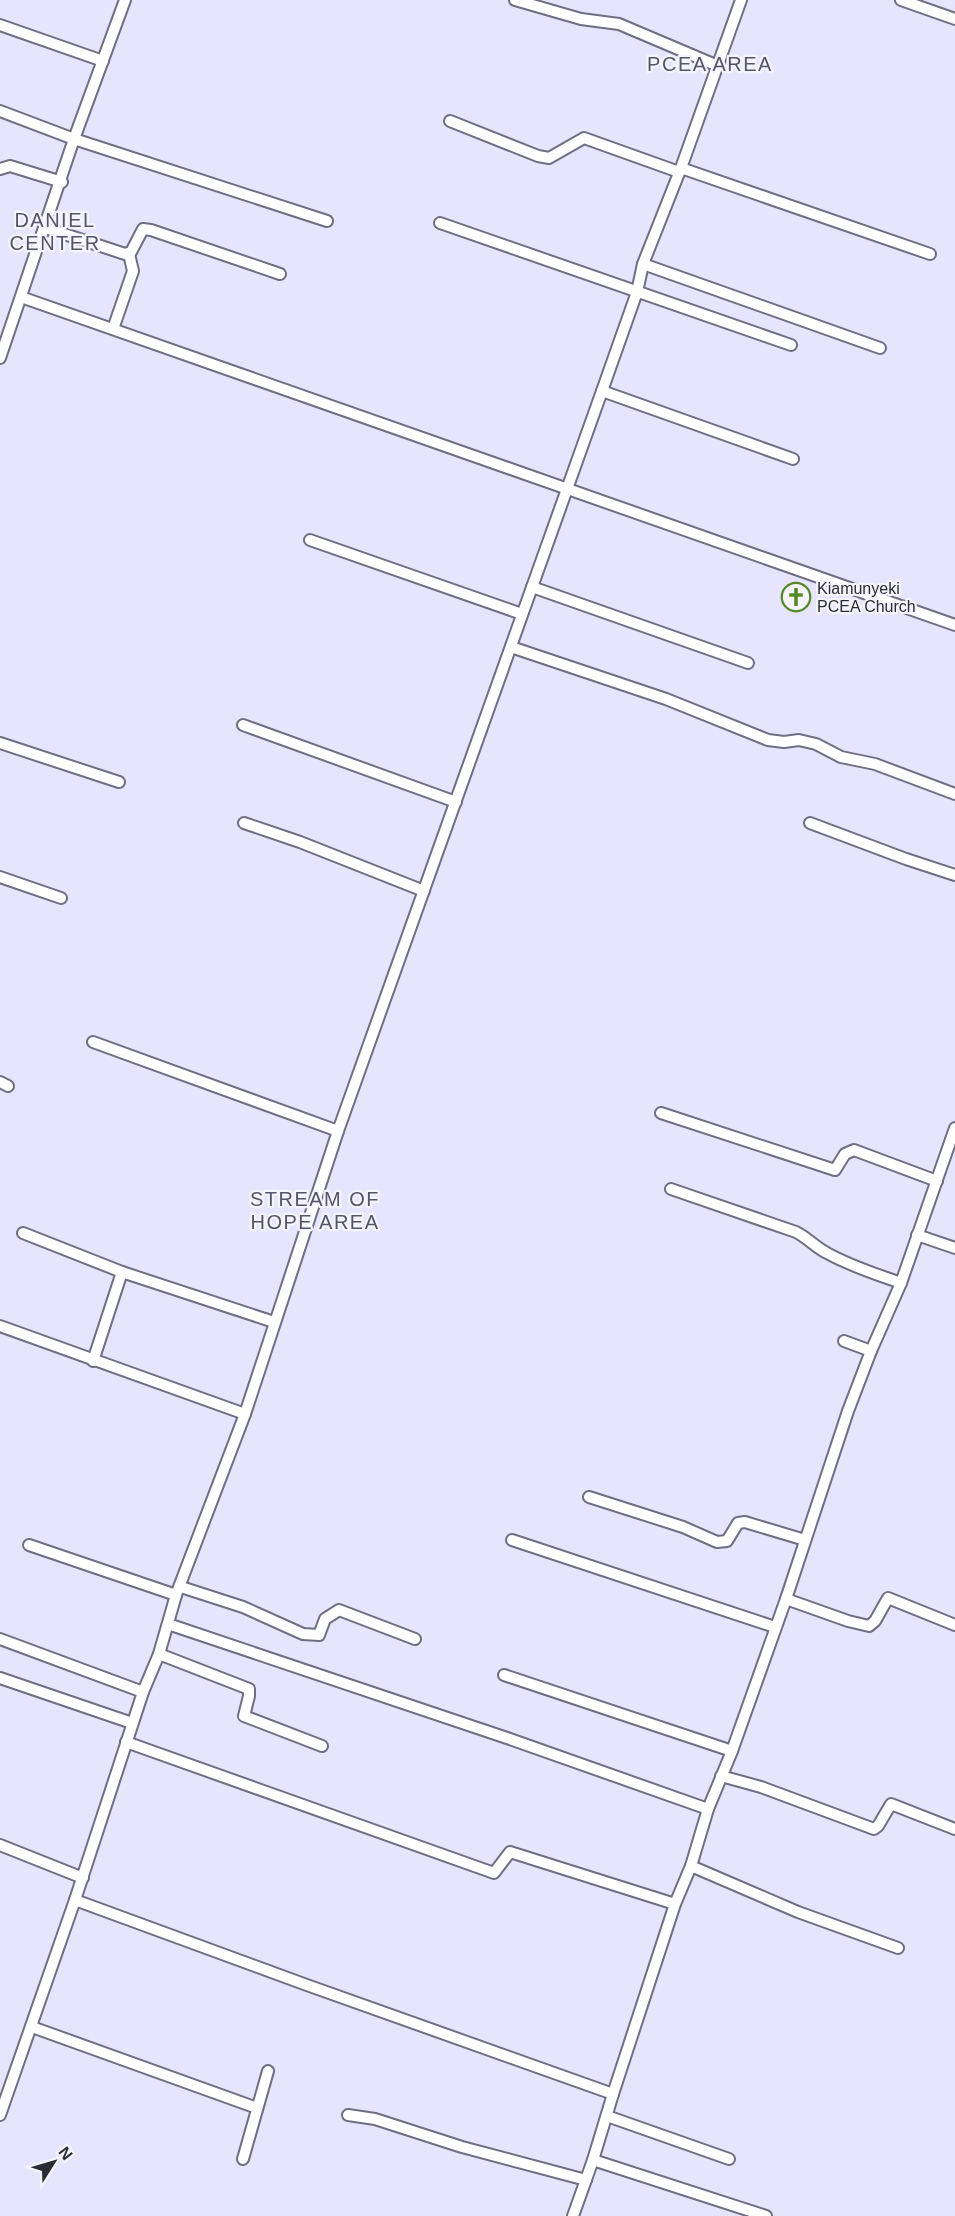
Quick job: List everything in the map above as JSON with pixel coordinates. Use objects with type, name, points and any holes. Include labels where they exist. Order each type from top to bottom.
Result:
[{"type":"street","points":[[0,358],[62,182],[74,139],[125,0]]},
{"type":"street","points":[[515,0],[581,19],[619,24],[718,66]]},
{"type":"street","points":[[0,2115],[83,1878],[132,1723],[159,1654],[178,1591],[245,1414],[338,1131],[602,392],[637,292],[643,264],[680,170],[741,0]]},
{"type":"street","points":[[901,0],[955,19]]},
{"type":"street","points":[[0,25],[103,61]]},
{"type":"street","points":[[0,111],[74,139],[327,221]]},
{"type":"street","points":[[450,121],[538,156],[549,158],[584,138],[930,254]]},
{"type":"street","points":[[0,169],[10,166],[62,182]]},
{"type":"street","points":[[440,223],[791,345]]},
{"type":"street","points":[[46,228],[119,253],[129,254]]},
{"type":"street","points":[[113,329],[132,271],[129,254],[143,229],[280,274]]},
{"type":"street","points":[[643,264],[880,348]]},
{"type":"street","points":[[21,297],[955,625]]},
{"type":"street","points":[[602,392],[793,459]]},
{"type":"street","points":[[310,540],[522,614]]},
{"type":"street","points":[[532,588],[748,663]]},
{"type":"street","points":[[511,647],[666,699],[768,740],[784,742],[799,740],[816,744],[841,757],[875,764],[955,794]]},
{"type":"street","points":[[243,725],[456,802]]},
{"type":"street","points":[[0,743],[119,782]]},
{"type":"street","points":[[244,823],[300,842],[424,891]]},
{"type":"street","points":[[810,823],[955,875]]},
{"type":"street","points":[[0,877],[61,898]]},
{"type":"street","points":[[93,1042],[338,1131]]},
{"type":"street","points":[[661,1113],[835,1170],[845,1154],[854,1150],[937,1180]]},
{"type":"street","points":[[573,2216],[675,1904],[691,1866],[708,1809],[732,1751],[871,1351],[901,1283],[955,1128]]},
{"type":"street","points":[[671,1189],[796,1232],[806,1237],[816,1247],[837,1258],[901,1283]]},
{"type":"street","points":[[23,1233],[122,1272],[274,1322]]},
{"type":"street","points":[[917,1235],[955,1248]]},
{"type":"street","points":[[93,1361],[122,1272]]},
{"type":"street","points":[[0,1326],[245,1414]]},
{"type":"street","points":[[844,1341],[871,1351]]},
{"type":"street","points":[[589,1497],[683,1527],[717,1542],[727,1541],[738,1523],[745,1521],[805,1540]]},
{"type":"street","points":[[512,1540],[775,1627]]},
{"type":"street","points":[[29,1545],[178,1591],[243,1607],[303,1634],[319,1635],[326,1619],[339,1610],[414,1639]]},
{"type":"street","points":[[786,1599],[869,1626],[875,1621],[888,1598],[955,1625]]},
{"type":"street","points":[[168,1624],[507,1738],[708,1809]]},
{"type":"street","points":[[0,1638],[143,1692]]},
{"type":"street","points":[[159,1654],[244,1686],[250,1692],[244,1716],[322,1746]]},
{"type":"street","points":[[504,1675],[732,1751]]},
{"type":"street","points":[[0,1678],[132,1723]]},
{"type":"street","points":[[126,1742],[494,1873],[510,1852],[675,1904]]},
{"type":"street","points":[[721,1776],[760,1787],[874,1829],[891,1804],[955,1829]]},
{"type":"street","points":[[0,1845],[83,1878]]},
{"type":"street","points":[[691,1866],[798,1912],[898,1948]]},
{"type":"street","points":[[75,1900],[613,2094]]},
{"type":"street","points":[[32,2027],[257,2108]]},
{"type":"street","points":[[243,2159],[268,2071]]},
{"type":"street","points":[[348,2115],[375,2119],[462,2147],[586,2180]]},
{"type":"street","points":[[607,2116],[729,2159]]},
{"type":"street","points":[[593,2160],[766,2216]]},
{"type":"place","name":"Kiamunyeki PCEA Church","points":[[796,597]]},
{"type":"district","name":"PCEA AREA","points":[[710,64]]},
{"type":"district","name":"DANIEL CENTER","points":[[55,232]]},
{"type":"district","name":"STREAM OF HOPE AREA","points":[[315,1210]]}]
